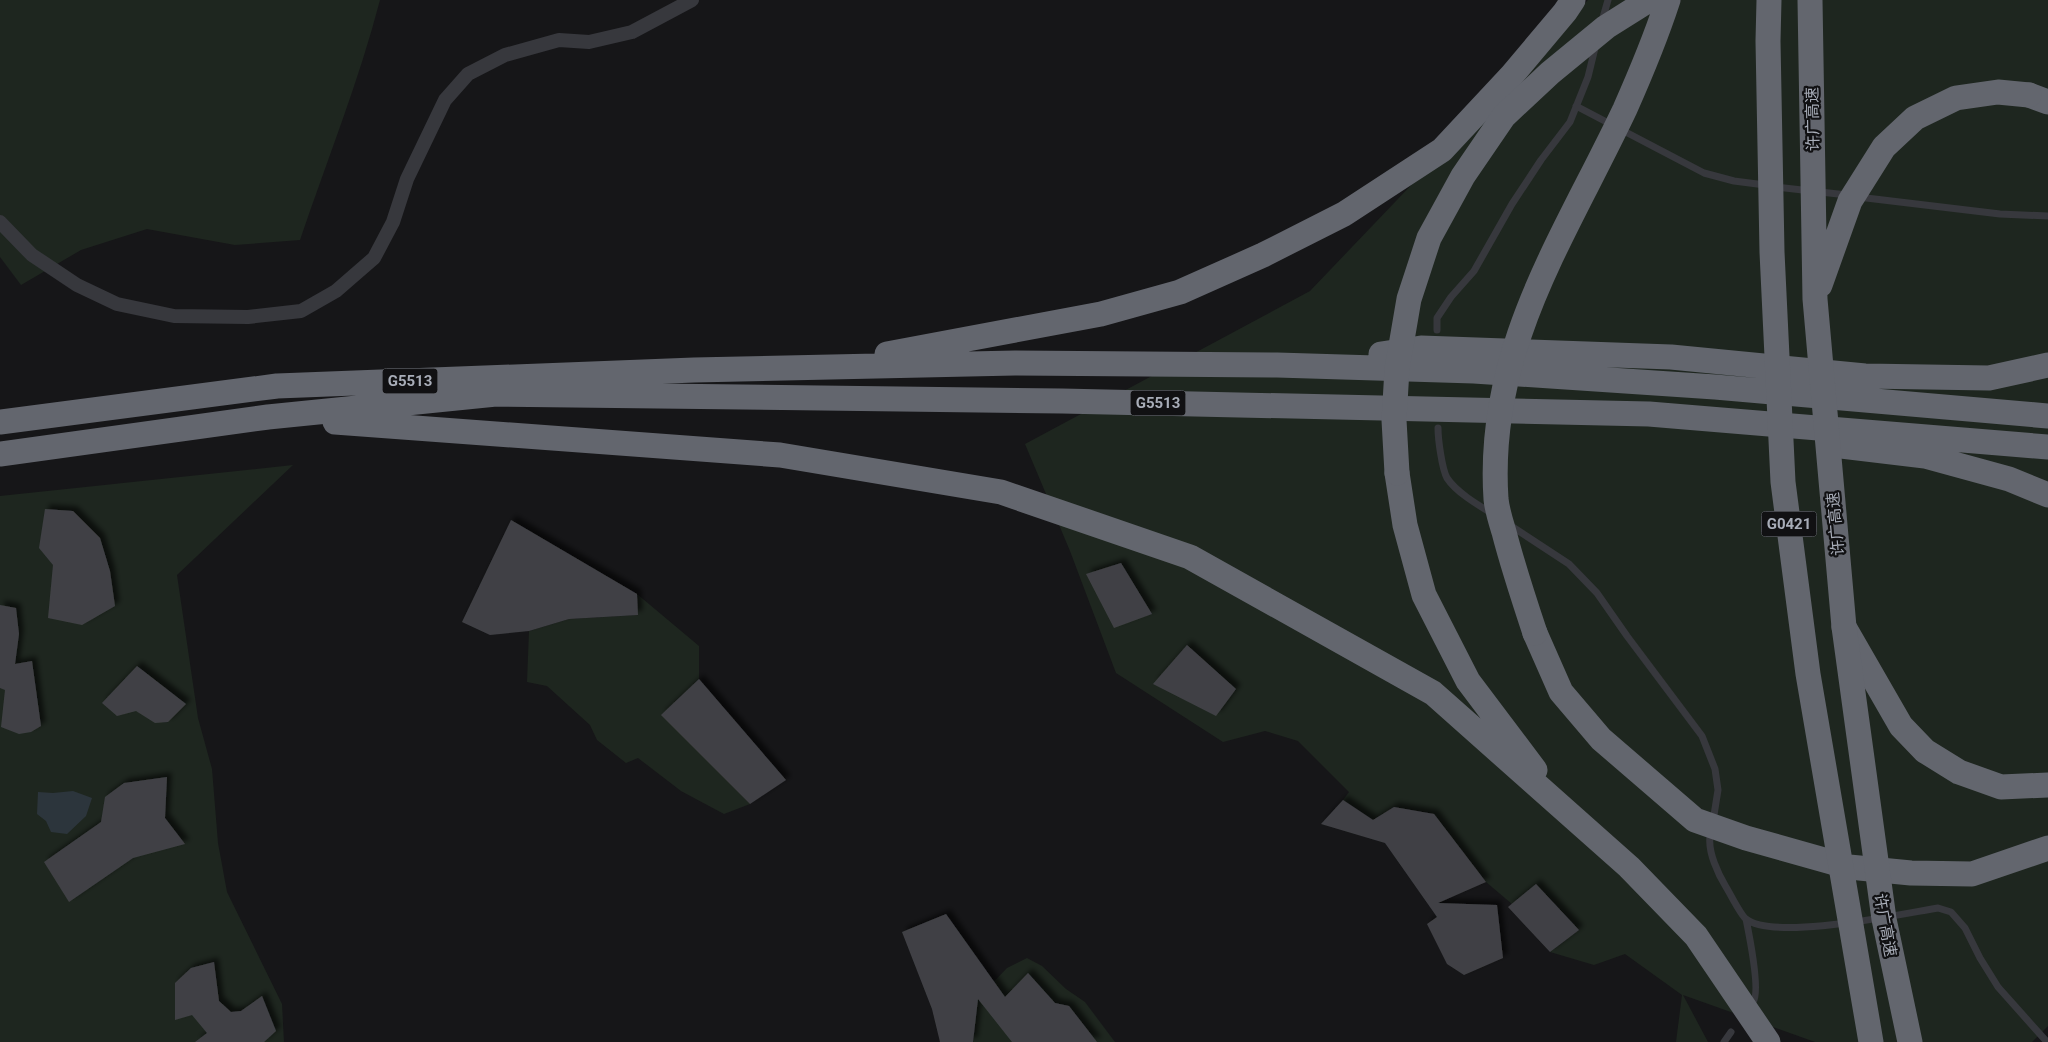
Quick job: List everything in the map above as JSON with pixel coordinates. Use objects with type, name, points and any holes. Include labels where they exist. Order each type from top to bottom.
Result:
[{"type":"highway","points":[[822,367],[1101,314],[1180,292],[1263,255],[1344,214],[1442,150],[1512,75],[1573,0]]},
{"type":"highway","points":[[1568,814],[1468,681],[1424,595],[1405,524],[1397,473],[1394,420],[1397,369],[1409,300],[1429,238],[1463,176],[1504,116],[1550,73],[1606,27],[1649,0]]},
{"type":"highway","points":[[1668,0],[1652,48],[1624,110],[1540,280],[1511,358],[1497,433],[1496,501],[1514,570],[1535,634],[1561,692],[1601,739],[1694,820],[1746,838],[1849,867],[1911,873],[1972,874],[2048,848]]},
{"type":"highway","name":"G0421","points":[[1770,0],[1768,41],[1772,252],[1783,482],[1808,674],[1871,1042]]},
{"type":"highway","name":"许广高速","points":[[1810,0],[1815,299],[1844,627],[1884,919],[1910,1042]]},
{"type":"highway","points":[[1815,299],[1850,201],[1884,147],[1915,118],[1956,98],[1998,92],[2039,98]]},
{"type":"highway","points":[[1294,365],[1421,348],[1671,357],[1865,376],[1989,378],[2048,366]]},
{"type":"highway","name":"G5513","points":[[0,422],[276,386],[694,370],[1015,363],[1294,365],[1474,371],[1715,387],[2048,416]]},
{"type":"highway","name":"G5513","points":[[0,454],[268,417],[496,394],[1062,401],[1649,414],[2048,447]]},
{"type":"highway","points":[[1649,414],[1765,438],[1925,456],[2010,478],[2048,495]]},
{"type":"highway","points":[[268,417],[780,455],[1001,492],[1190,557],[1433,693],[1629,868],[1696,936],[1768,1042]]},
{"type":"highway","points":[[1844,627],[1901,726],[1925,751],[1959,772],[2001,787],[2048,785]]},
{"type":"street","points":[[0,222],[32,254],[77,285],[117,304],[174,316],[248,316],[302,311],[336,291],[374,258],[392,222],[407,179],[445,100],[468,74],[505,54],[559,40],[589,42],[632,32],[692,0]]},
{"type":"lane","points":[[1437,330],[1437,318],[1451,297],[1474,270],[1512,204],[1541,160],[1570,122],[1588,77],[1608,0]]},
{"type":"lane","points":[[1576,106],[1704,173],[1734,181],[2000,214],[2048,216]]},
{"type":"lane","points":[[1438,428],[1438,439],[1447,477],[1476,504],[1538,542],[1574,570],[1597,593],[1702,736],[1715,769],[1718,790],[1714,815]]},
{"type":"lane","points":[[1710,837],[1709,844],[1721,879],[1746,919],[1755,981],[1756,999],[1753,1002]]},
{"type":"lane","points":[[1746,919],[1769,927],[1815,927],[1938,908],[1951,912],[1965,928],[1980,958],[1998,987],[2047,1042]]},
{"type":"lane","points":[[1724,1042],[1730,1032]]},
{"type":"shaded area","points":[[0,0],[380,0],[353,90],[300,240],[235,245],[147,229],[81,250],[21,285],[0,257]]},
{"type":"shaded area","points":[[1588,0],[2048,0],[2048,1026],[2032,1042],[1815,1042],[1683,995],[1708,1042],[1676,1042],[1682,995],[1625,954],[1594,965],[1550,952],[1579,930],[1549,898],[1512,904],[1486,882],[1432,813],[1394,807],[1373,820],[1343,800],[1349,792],[1298,741],[1265,731],[1223,742],[1116,673],[1070,551],[1025,444],[1310,291]]},
{"type":"shaded area","points":[[293,465],[177,575],[198,718],[212,769],[218,843],[227,892],[282,1004],[284,1042],[0,1042],[0,496]]},
{"type":"shaded area","points":[[637,594],[699,646],[699,679],[662,715],[750,804],[724,814],[681,791],[638,758],[626,763],[597,740],[590,725],[547,686],[527,682],[529,631],[569,619],[638,615]]},
{"type":"shaded area","points":[[73,791],[92,798],[86,816],[67,834],[51,832],[46,821],[37,814],[38,792]]},
{"type":"shaded area","points":[[1027,958],[1042,966],[1066,989],[1085,1002],[1115,1042],[973,1042],[975,1025],[973,1003],[1007,968]]},
{"type":"building","points":[[45,509],[73,511],[100,538],[110,571],[115,606],[82,625],[48,618],[53,565],[39,548]]},
{"type":"building","points":[[511,520],[637,594],[638,615],[569,619],[529,631],[490,635],[462,622]]},
{"type":"building","points":[[1121,563],[1152,614],[1114,628],[1086,574]]},
{"type":"building","points":[[0,605],[16,608],[19,634],[15,664],[32,661],[41,726],[31,732],[19,734],[1,727],[5,690],[0,688]]},
{"type":"building","points":[[1187,645],[1236,689],[1216,716],[1153,684]]},
{"type":"building","points":[[137,666],[186,704],[168,722],[155,723],[136,711],[117,716],[102,703]]},
{"type":"building","points":[[699,679],[786,780],[750,804],[661,715]]},
{"type":"building","points":[[167,777],[165,818],[185,844],[133,858],[69,902],[44,862],[101,822],[105,797],[124,783]]},
{"type":"building","points":[[1343,800],[1373,820],[1394,807],[1434,814],[1486,882],[1438,903],[1497,905],[1503,958],[1464,975],[1447,964],[1427,924],[1437,917],[1385,843],[1321,824]]},
{"type":"building","points":[[1536,884],[1579,930],[1550,952],[1508,907]]},
{"type":"building","points":[[946,914],[1005,997],[1028,973],[1055,1003],[1069,1006],[1097,1042],[1012,1042],[978,999],[973,1042],[940,1042],[932,1009],[902,932]]},
{"type":"building","points":[[214,962],[219,1001],[231,1012],[241,1011],[262,996],[276,1031],[264,1042],[195,1042],[207,1033],[192,1015],[175,1020],[175,983],[191,968]]}]
